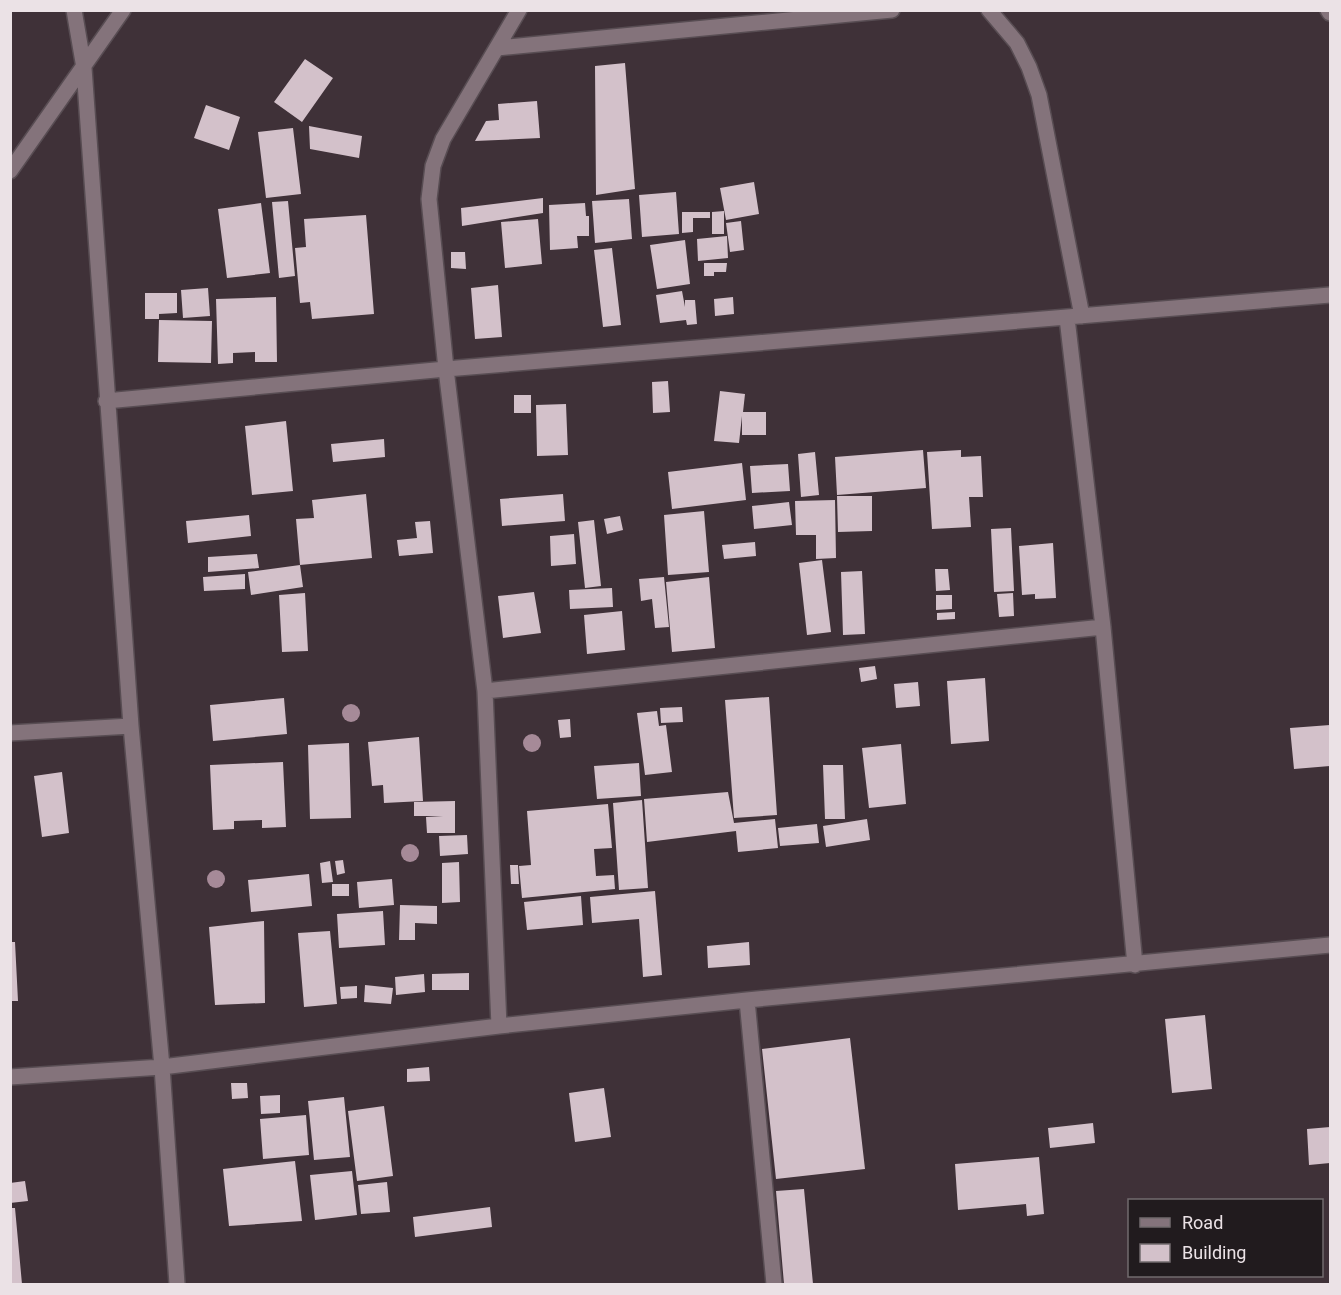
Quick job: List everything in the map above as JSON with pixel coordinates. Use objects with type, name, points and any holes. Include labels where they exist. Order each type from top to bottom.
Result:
[{"type":"street","points":[[74,10],[84,68],[130,726],[162,1067],[177,1284]]},
{"type":"street","points":[[10,171],[123,10]]},
{"type":"street","points":[[499,1026],[485,691],[446,369],[429,199],[433,166],[443,139],[519,10]]},
{"type":"street","points":[[497,48],[892,10]]},
{"type":"street","points":[[989,10],[1017,43],[1039,95],[1075,317],[1135,965]]},
{"type":"street","points":[[106,401],[446,369],[1330,295]]},
{"type":"street","points":[[485,691],[1103,627]]},
{"type":"street","points":[[10,733],[130,726]]},
{"type":"street","points":[[10,1077],[162,1067],[499,1026],[747,1000],[1330,945]]},
{"type":"street","points":[[747,1000],[774,1284]]},
{"type":"building","points":[[305,59],[333,78],[302,122],[274,102]]},
{"type":"building","points":[[625,63],[635,189],[596,195],[595,66]]},
{"type":"building","points":[[537,101],[540,138],[475,141],[486,121],[499,120],[498,104]]},
{"type":"building","points":[[206,105],[240,117],[229,150],[194,138]]},
{"type":"building","points":[[309,126],[362,136],[359,158],[310,149]]},
{"type":"building","points":[[293,128],[301,194],[266,198],[258,132]]},
{"type":"building","points":[[754,182],[759,214],[726,220],[720,188]]},
{"type":"building","points":[[676,192],[679,234],[642,237],[639,195]]},
{"type":"building","points":[[543,198],[543,213],[462,226],[461,208]]},
{"type":"building","points":[[629,199],[632,239],[595,243],[592,201]]},
{"type":"building","points":[[288,201],[295,276],[279,278],[272,202]]},
{"type":"building","points":[[261,203],[270,273],[227,278],[218,209]]},
{"type":"building","points":[[585,203],[586,216],[589,216],[589,236],[577,236],[578,248],[550,250],[549,205]]},
{"type":"building","points":[[724,211],[724,234],[712,234],[712,212]]},
{"type":"building","points":[[682,212],[710,212],[710,218],[693,218],[693,232],[682,233]]},
{"type":"building","points":[[366,215],[374,314],[312,319],[310,302],[300,303],[295,248],[306,247],[304,219]]},
{"type":"building","points":[[538,219],[542,264],[505,268],[501,222]]},
{"type":"building","points":[[741,221],[744,250],[730,252],[726,223]]},
{"type":"building","points":[[727,236],[728,258],[698,261],[697,239]]},
{"type":"building","points":[[685,240],[690,284],[657,289],[650,245]]},
{"type":"building","points":[[612,248],[621,325],[603,327],[594,250]]},
{"type":"building","points":[[451,252],[465,252],[466,269],[451,268]]},
{"type":"building","points":[[704,263],[727,263],[726,272],[714,272],[714,276],[704,276]]},
{"type":"building","points":[[498,285],[502,337],[475,339],[471,288]]},
{"type":"building","points":[[208,288],[210,316],[183,318],[181,290]]},
{"type":"building","points":[[682,291],[685,307],[685,300],[695,300],[697,324],[687,325],[686,320],[660,323],[656,295]]},
{"type":"building","points":[[145,293],[177,293],[177,313],[159,314],[159,319],[145,319]]},
{"type":"building","points":[[276,297],[277,362],[255,362],[255,352],[233,353],[233,363],[218,364],[216,299]]},
{"type":"building","points":[[733,297],[734,314],[715,316],[714,299]]},
{"type":"building","points":[[159,320],[212,321],[211,363],[158,362]]},
{"type":"building","points":[[668,381],[670,412],[653,413],[652,382]]},
{"type":"building","points":[[720,391],[745,394],[743,412],[766,412],[766,435],[742,435],[742,416],[739,443],[714,441]]},
{"type":"building","points":[[514,395],[531,395],[531,413],[514,413]]},
{"type":"building","points":[[566,404],[568,455],[537,456],[536,405]]},
{"type":"building","points":[[286,421],[293,491],[252,495],[245,426]]},
{"type":"building","points":[[384,439],[385,457],[333,462],[331,444]]},
{"type":"building","points":[[923,450],[926,488],[837,495],[835,457]]},
{"type":"building","points":[[961,450],[961,457],[981,456],[983,497],[969,497],[971,527],[932,529],[927,452]]},
{"type":"building","points":[[815,452],[819,495],[801,497],[798,454]]},
{"type":"building","points":[[742,463],[746,500],[672,509],[668,472]]},
{"type":"building","points":[[788,464],[790,491],[752,493],[750,466]]},
{"type":"building","points":[[366,494],[372,558],[300,565],[296,519],[314,518],[312,500]]},
{"type":"building","points":[[563,494],[565,521],[502,526],[500,499]]},
{"type":"building","points":[[837,496],[872,496],[872,531],[838,532]]},
{"type":"building","points":[[835,500],[836,558],[816,559],[816,535],[796,535],[795,501]]},
{"type":"building","points":[[789,502],[792,525],[754,529],[752,506]]},
{"type":"building","points":[[704,511],[709,572],[668,575],[664,515]]},
{"type":"building","points":[[249,515],[251,536],[188,543],[186,521]]},
{"type":"building","points":[[620,516],[623,530],[607,534],[604,519]]},
{"type":"building","points":[[594,520],[601,586],[585,588],[578,522]]},
{"type":"building","points":[[430,521],[433,553],[399,556],[397,540],[417,538],[415,522]]},
{"type":"building","points":[[1011,528],[1014,591],[994,592],[991,529]]},
{"type":"building","points":[[574,534],[576,564],[551,566],[550,536]]},
{"type":"building","points":[[755,542],[756,556],[724,559],[722,545]]},
{"type":"building","points":[[1053,543],[1056,598],[1035,599],[1035,594],[1022,595],[1019,546]]},
{"type":"building","points":[[257,554],[259,568],[208,572],[208,557]]},
{"type":"building","points":[[822,560],[831,632],[807,635],[799,563]]},
{"type":"building","points":[[300,565],[303,587],[251,595],[248,572]]},
{"type":"building","points":[[935,569],[948,569],[950,590],[936,591]]},
{"type":"building","points":[[862,571],[865,634],[843,635],[841,572]]},
{"type":"building","points":[[245,574],[245,589],[204,591],[203,577]]},
{"type":"building","points":[[664,577],[669,627],[655,628],[652,599],[641,601],[639,579]]},
{"type":"building","points":[[709,577],[715,648],[672,652],[666,582]]},
{"type":"building","points":[[612,588],[613,607],[570,609],[569,590]]},
{"type":"building","points":[[534,592],[541,633],[503,638],[498,596]]},
{"type":"building","points":[[305,593],[308,651],[282,652],[279,595]]},
{"type":"building","points":[[1013,593],[1014,616],[999,617],[997,594]]},
{"type":"building","points":[[936,595],[952,595],[952,609],[936,610]]},
{"type":"building","points":[[622,611],[625,650],[587,654],[584,615]]},
{"type":"building","points":[[955,612],[955,619],[937,620],[937,613]]},
{"type":"building","points":[[875,666],[877,679],[861,682],[859,668]]},
{"type":"building","points":[[985,678],[989,741],[951,744],[947,681]]},
{"type":"building","points":[[918,682],[920,706],[896,708],[894,684]]},
{"type":"building","points":[[769,697],[777,815],[734,818],[725,700]]},
{"type":"building","points":[[284,698],[287,734],[213,741],[210,705]]},
{"type":"building","points":[[682,707],[683,722],[661,723],[660,708]]},
{"type":"building","points":[[657,711],[659,726],[666,725],[672,772],[645,775],[637,713]]},
{"type":"building","points":[[570,719],[571,737],[560,738],[558,720]]},
{"type":"building","points":[[1330,725],[1330,766],[1294,769],[1290,728]]},
{"type":"building","points":[[419,737],[423,801],[384,803],[383,785],[372,786],[368,742]]},
{"type":"building","points":[[349,743],[351,818],[310,819],[308,745]]},
{"type":"building","points":[[901,744],[906,804],[869,808],[862,748]]},
{"type":"building","points":[[283,762],[286,827],[262,828],[262,820],[234,821],[234,829],[213,830],[210,765]]},
{"type":"building","points":[[639,763],[641,796],[597,799],[594,766]]},
{"type":"building","points":[[823,765],[843,765],[845,819],[825,819]]},
{"type":"building","points":[[62,772],[69,833],[42,837],[34,776]]},
{"type":"building","points":[[728,792],[734,823],[775,819],[778,848],[738,852],[736,831],[647,842],[644,799]]},
{"type":"building","points":[[642,800],[648,888],[619,890],[613,803]]},
{"type":"building","points":[[455,801],[455,833],[427,833],[426,817],[443,816],[414,816],[414,802]]},
{"type":"building","points":[[608,804],[612,848],[594,849],[596,876],[614,875],[615,889],[522,898],[519,866],[531,865],[527,811]]},
{"type":"building","points":[[867,819],[870,840],[826,847],[823,826]]},
{"type":"building","points":[[817,824],[819,843],[780,846],[778,828]]},
{"type":"building","points":[[467,835],[468,854],[440,856],[439,836]]},
{"type":"building","points":[[343,860],[345,873],[337,875],[335,861]]},
{"type":"building","points":[[330,861],[333,882],[322,883],[320,863]]},
{"type":"building","points":[[459,862],[460,902],[442,903],[442,863]]},
{"type":"building","points":[[510,865],[518,865],[519,884],[511,884]]},
{"type":"building","points":[[309,874],[312,906],[251,912],[248,880]]},
{"type":"building","points":[[392,879],[394,905],[359,908],[357,882]]},
{"type":"building","points":[[332,884],[349,884],[349,896],[332,896]]},
{"type":"building","points":[[655,891],[662,975],[643,977],[639,919],[592,923],[590,897]]},
{"type":"building","points":[[581,896],[583,925],[527,930],[524,902]]},
{"type":"building","points":[[400,905],[437,906],[437,924],[415,923],[415,940],[399,940]]},
{"type":"building","points":[[383,911],[385,945],[339,948],[337,914]]},
{"type":"building","points":[[264,921],[265,1003],[215,1005],[209,927]]},
{"type":"building","points":[[330,931],[337,1004],[304,1007],[298,933]]},
{"type":"building","points":[[10,942],[15,942],[18,1001],[10,1001]]},
{"type":"building","points":[[749,942],[750,965],[708,968],[707,946]]},
{"type":"building","points":[[469,973],[469,990],[432,990],[432,974]]},
{"type":"building","points":[[424,974],[425,992],[396,995],[395,977]]},
{"type":"building","points":[[365,985],[393,988],[391,1004],[364,1002]]},
{"type":"building","points":[[357,986],[357,998],[341,999],[340,987]]},
{"type":"building","points":[[1205,1015],[1212,1089],[1172,1093],[1165,1019]]},
{"type":"building","points":[[850,1038],[865,1169],[776,1179],[762,1049]]},
{"type":"building","points":[[429,1067],[430,1081],[407,1082],[407,1069]]},
{"type":"building","points":[[231,1083],[247,1083],[248,1098],[232,1099]]},
{"type":"building","points":[[604,1088],[611,1137],[575,1142],[569,1093]]},
{"type":"building","points":[[280,1095],[280,1113],[261,1114],[260,1096]]},
{"type":"building","points":[[344,1097],[350,1157],[314,1160],[308,1101]]},
{"type":"building","points":[[384,1106],[393,1176],[357,1181],[348,1111]]},
{"type":"building","points":[[306,1115],[309,1155],[263,1159],[260,1119]]},
{"type":"building","points":[[1093,1123],[1095,1143],[1050,1148],[1048,1128]]},
{"type":"building","points":[[1330,1127],[1330,1163],[1309,1165],[1307,1129]]},
{"type":"building","points":[[1039,1157],[1044,1214],[1027,1216],[1026,1204],[958,1210],[955,1164]]},
{"type":"building","points":[[295,1161],[302,1221],[229,1226],[223,1169]]},
{"type":"building","points":[[352,1171],[357,1215],[315,1220],[310,1175]]},
{"type":"building","points":[[25,1181],[28,1201],[10,1203],[10,1183]]},
{"type":"building","points":[[387,1182],[390,1212],[361,1214],[358,1185]]},
{"type":"building","points":[[804,1189],[813,1284],[784,1284],[776,1191]]},
{"type":"building","points":[[490,1207],[492,1227],[415,1237],[413,1217]]},
{"type":"building","points":[[10,1208],[15,1208],[22,1284],[10,1284]]}]
